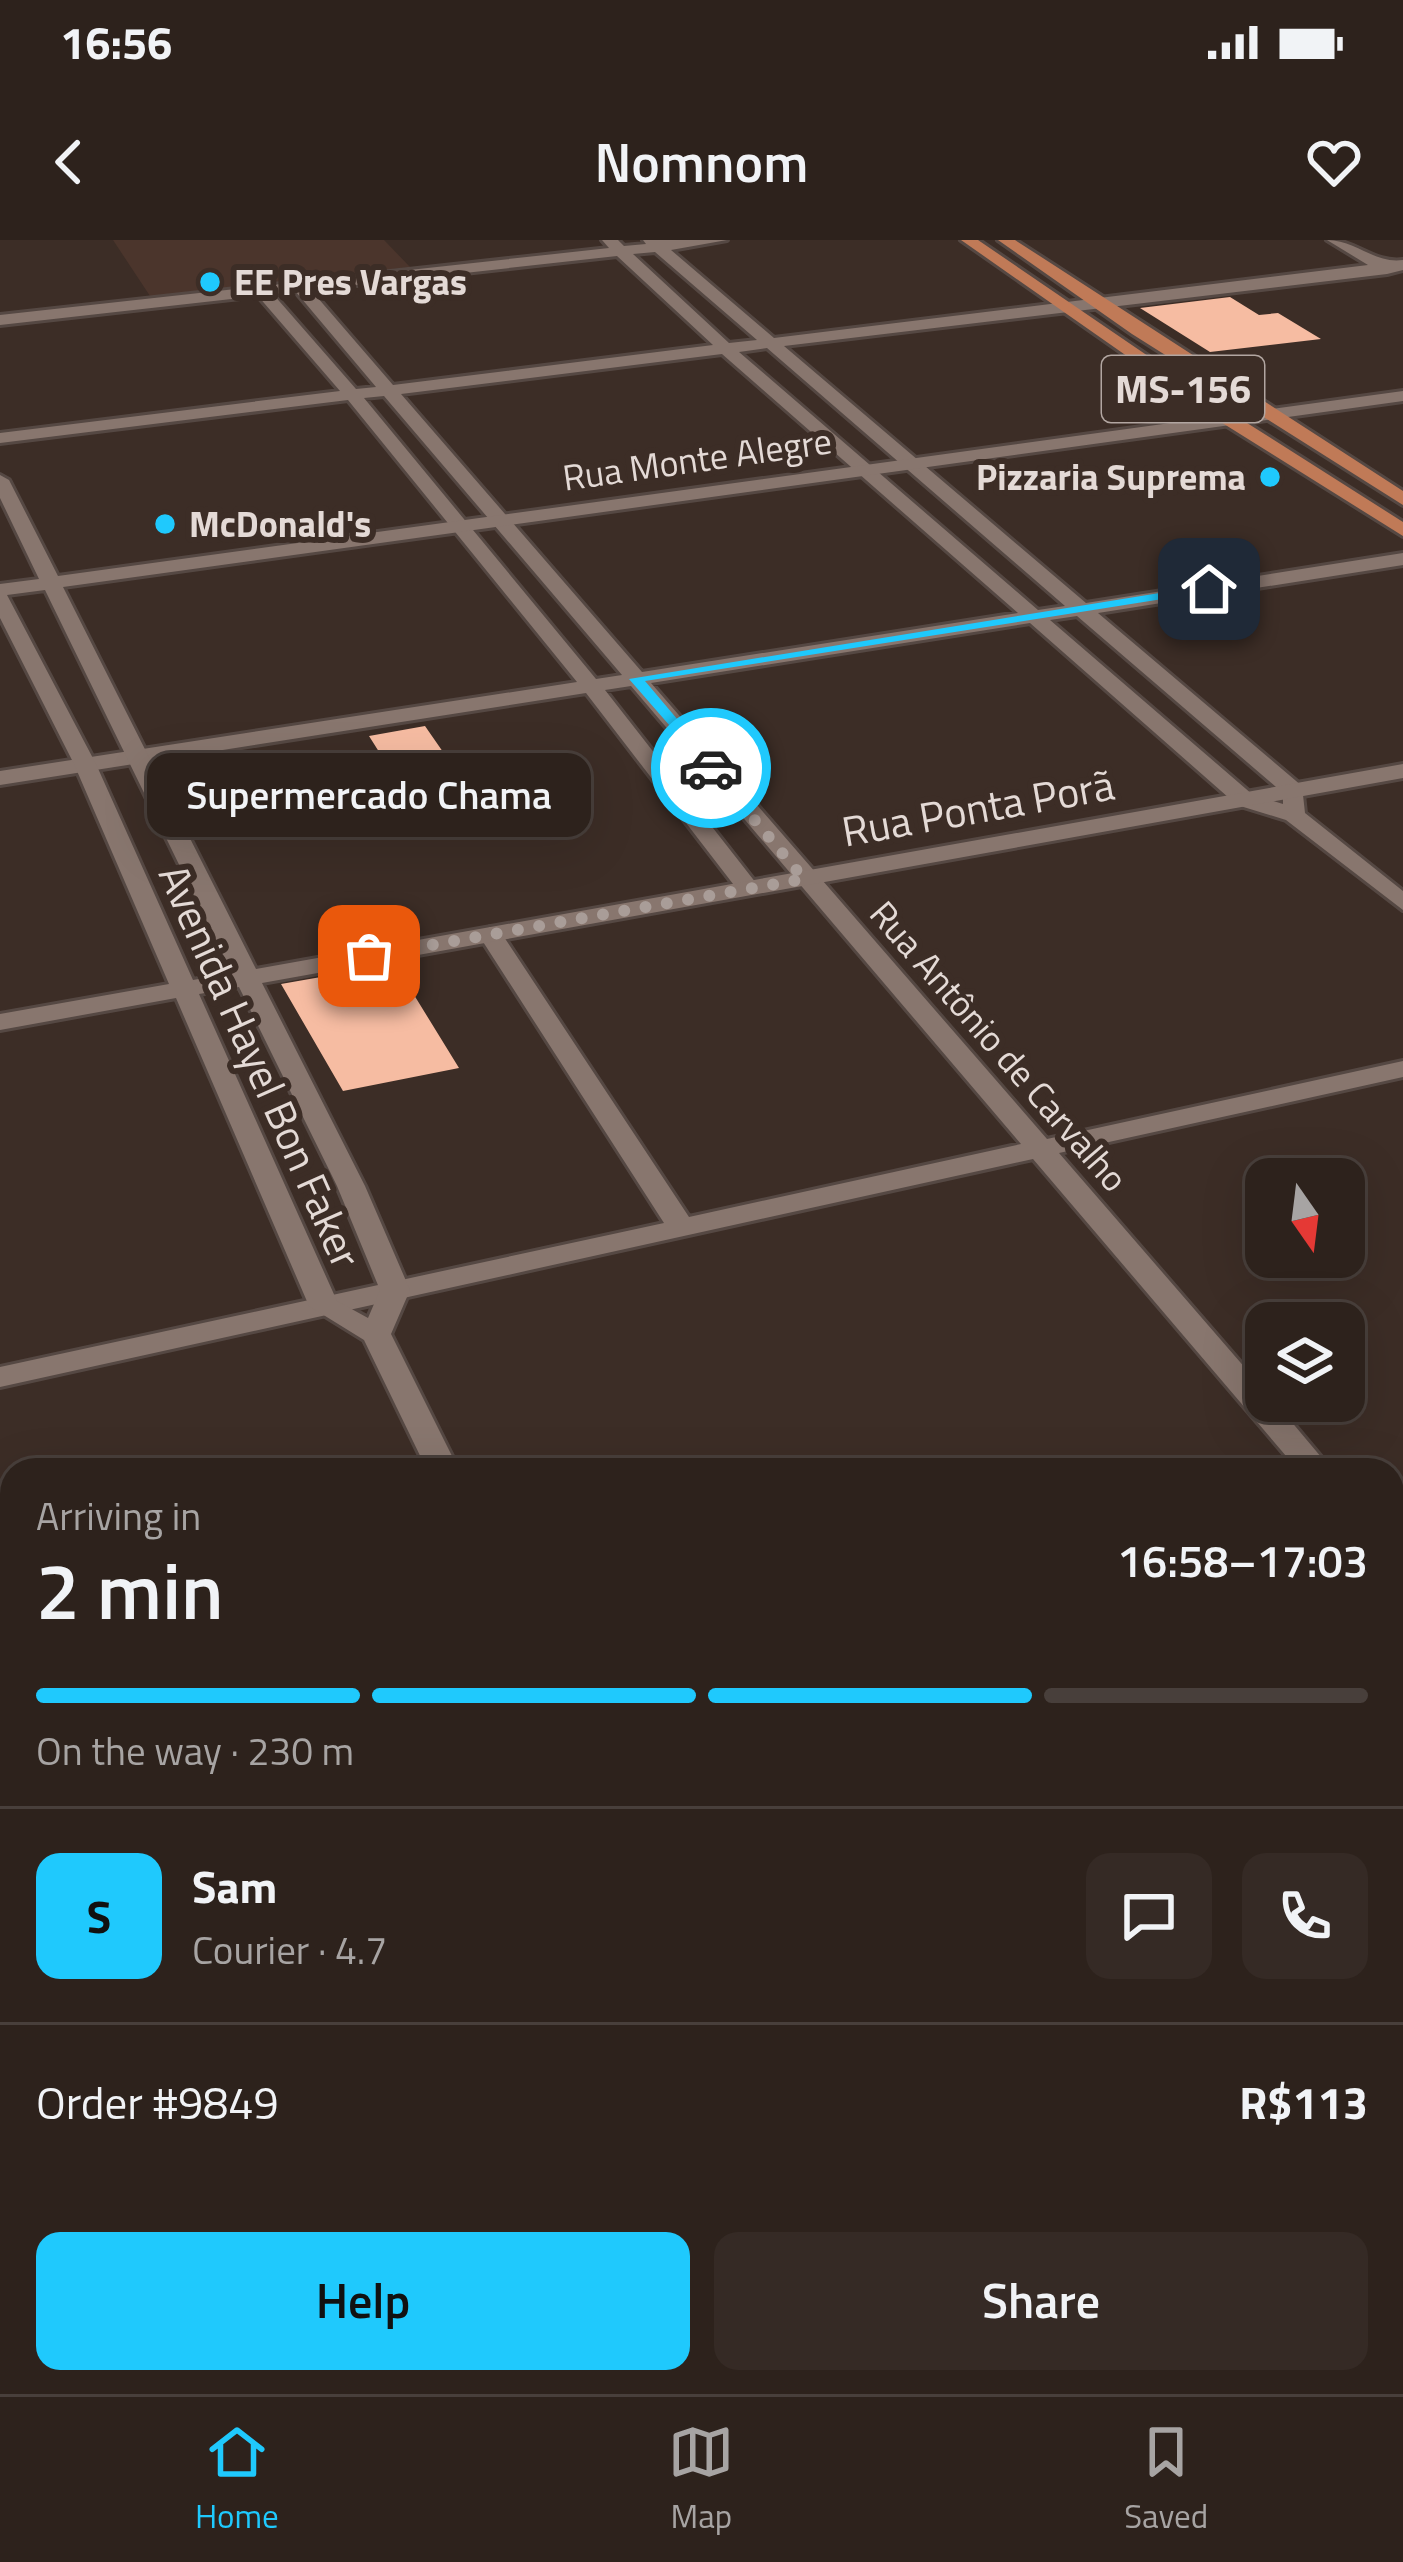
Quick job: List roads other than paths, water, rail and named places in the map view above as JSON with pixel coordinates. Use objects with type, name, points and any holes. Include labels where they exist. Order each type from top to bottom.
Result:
[{"type":"main road","name":"MS-156","points":[[968,240],[1230,420],[1403,530]]},
{"type":"main road","points":[[1005,240],[1138,331],[1403,499]]},
{"type":"main road","points":[[1103,335],[1138,331]]},
{"type":"street","points":[[0,320],[615,245],[720,240]]},
{"type":"street","points":[[1334,240],[1403,278]]},
{"type":"street","points":[[1369,240],[1403,262]]},
{"type":"street","points":[[654,243],[765,343],[1080,608],[1403,903]]},
{"type":"street","points":[[615,245],[724,347],[1245,800]]},
{"type":"street","points":[[0,438],[1403,262]]},
{"type":"street","name":"Rua Antônio de Carvalho","points":[[300,287],[1035,1149],[1305,1458]]},
{"type":"street","points":[[262,291],[353,393],[593,686],[748,888]]},
{"type":"street","name":"Rua Monte Alegre","points":[[0,594],[48,583],[863,468],[1403,397]]},
{"type":"street","points":[[0,481],[351,1186],[395,1290],[376,1334]]},
{"type":"street","points":[[0,778],[1403,559]]},
{"type":"street","name":"Avenida Hayel Bon Faker","points":[[0,594],[85,764],[324,1306]]},
{"type":"street","name":"Rua Ponta Porã","points":[[0,1022],[1245,800],[1294,803],[1403,771]]},
{"type":"street","points":[[490,934],[681,1226]]},
{"type":"street","points":[[0,1377],[1403,1069]]},
{"type":"street","points":[[324,1306],[376,1334],[436,1458]]},
{"type":"place","name":"EE Pres Vargas","points":[[210,282]]},
{"type":"place","name":"Pizzaria Suprema","points":[[1270,477]]},
{"type":"place","name":"McDonald's","points":[[165,524]]},
{"type":"place","name":"Supermercado Chama","points":[[369,956]]}]
